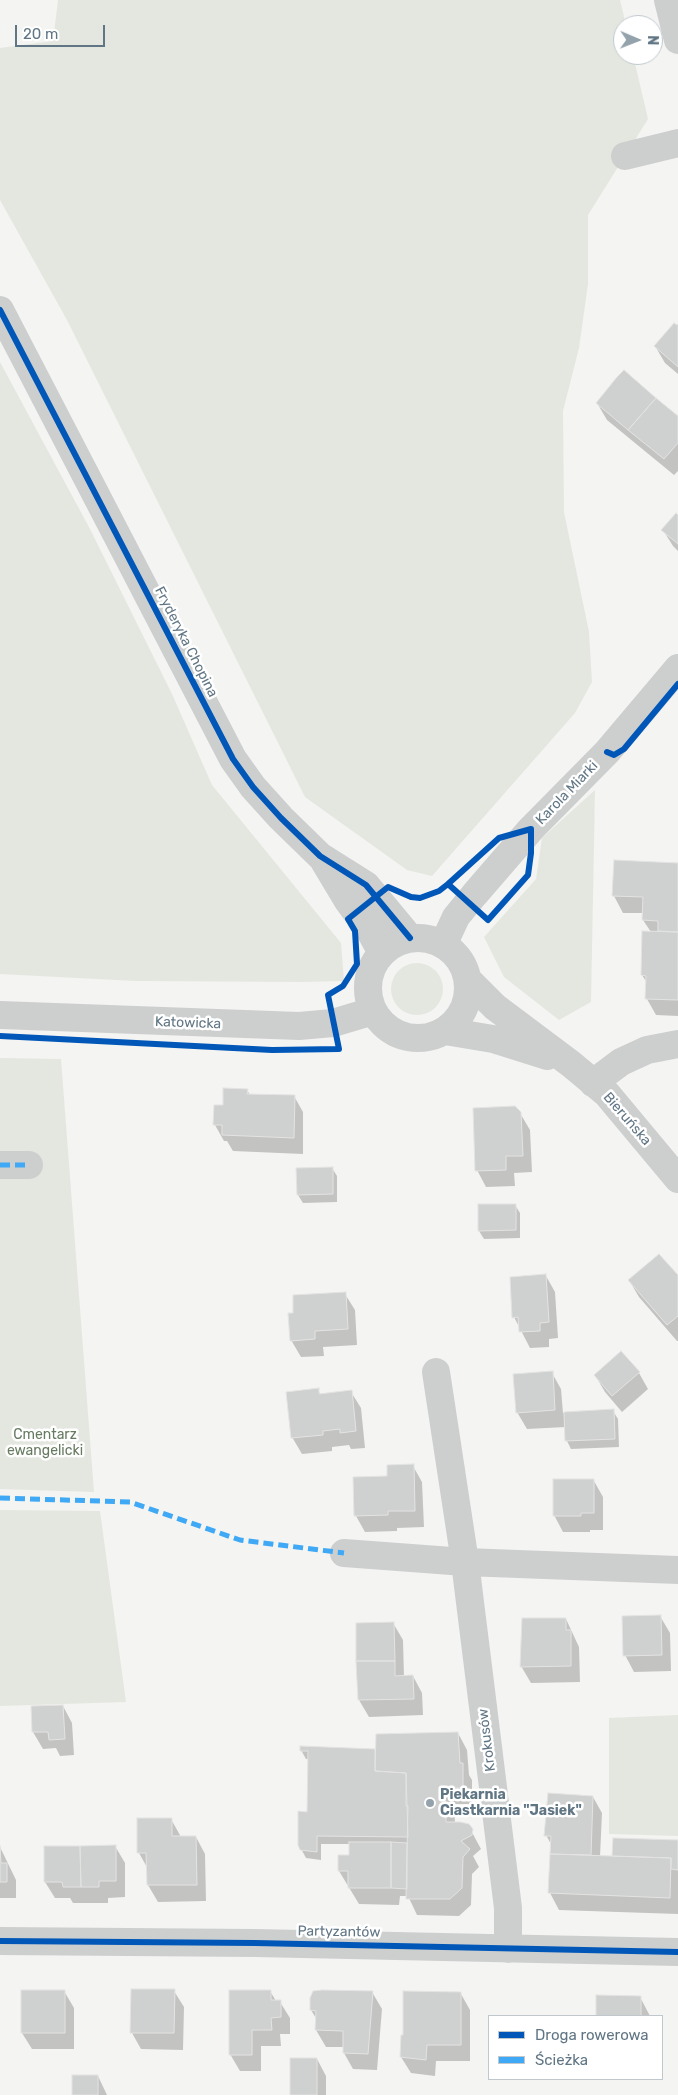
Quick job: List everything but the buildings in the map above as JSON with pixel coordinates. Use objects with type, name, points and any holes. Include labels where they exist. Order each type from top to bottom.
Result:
[{"type":"street","points":[[668,0],[678,40]]},
{"type":"street","points":[[625,156],[678,143]]},
{"type":"street","name":"Fryderyka Chopina","points":[[0,310],[233,759],[253,787],[320,856],[382,952]]},
{"type":"street","name":"Karola Miarki","points":[[443,944],[456,917],[474,895],[531,829],[607,752],[678,668]]},
{"type":"street","name":"Fryderyka Chopina","points":[[320,856],[366,885],[410,938]]},
{"type":"street","points":[[410,938],[429,939],[443,944],[463,966],[468,980],[467,1000],[458,1017],[445,1031],[429,1037],[412,1038],[396,1033],[383,1024],[373,1011],[368,996],[368,980],[374,965],[382,952],[395,943],[410,938]]},
{"type":"street","name":"Bieruńska","points":[[468,980],[495,1007],[571,1064],[607,1094],[678,1179]]},
{"type":"street","name":"Katowicka","points":[[0,1015],[299,1026],[333,1023],[373,1011]]},
{"type":"street","name":"Bieruńska","points":[[445,1031],[493,1039],[571,1064]]},
{"type":"street","points":[[593,1083],[621,1062],[647,1050],[678,1044]]},
{"type":"street","points":[[0,1165],[29,1165]]},
{"type":"street","name":"Krokusów","points":[[436,1372],[466,1562],[508,1908],[508,1949]]},
{"type":"street","points":[[344,1553],[466,1562],[678,1570]]},
{"type":"street","name":"Partyzantów","points":[[0,1941],[247,1942],[678,1952]]},
{"type":"green space","points":[[58,0],[620,0],[624,15],[613,15],[613,65],[635,65],[648,119],[588,215],[588,284],[579,348],[563,411],[564,512],[589,632],[592,682],[575,713],[432,876],[407,870],[305,797],[67,320],[0,200],[0,48],[53,41]]},
{"type":"green space","points":[[0,362],[90,529],[172,694],[212,785],[341,943],[344,981],[135,981],[0,974]]},
{"type":"green space","points":[[595,790],[591,1002],[559,1020],[504,977],[484,937],[536,879],[542,838]]},
{"type":"green space","points":[[412,963],[422,963],[436,970],[443,984],[443,994],[436,1008],[422,1015],[412,1015],[402,1011],[395,1004],[391,994],[391,984],[395,974],[402,967]]},
{"type":"green space","name":"Cmentarz ewangelicki","points":[[0,1058],[61,1059],[94,1492],[0,1489]]},
{"type":"green space","points":[[0,1510],[100,1511],[126,1702],[0,1706]]},
{"type":"green space","points":[[678,1715],[678,1836],[609,1834],[609,1718]]},
{"type":"marked path","points":[[0,1165],[29,1165]]},
{"type":"marked path","points":[[0,1498],[130,1502],[240,1540],[344,1553]]},
{"type":"cycle path","points":[[0,310],[233,759],[253,787],[281,818],[320,856],[366,885],[410,938]]},
{"type":"cycle path","points":[[607,752],[614,755],[624,749],[678,684]]},
{"type":"cycle path","points":[[0,1036],[272,1050],[339,1049],[328,995],[343,986],[357,964],[355,931],[348,919],[388,887],[411,897],[420,898],[439,891],[448,884],[488,920],[528,875],[531,853],[531,829],[499,838],[448,884]]},
{"type":"cycle path","points":[[0,1941],[255,1943],[678,1952]]},
{"type":"place","name":"Piekarnia Ciastkarnia \"Jasiek\"","points":[[430,1803]]}]
